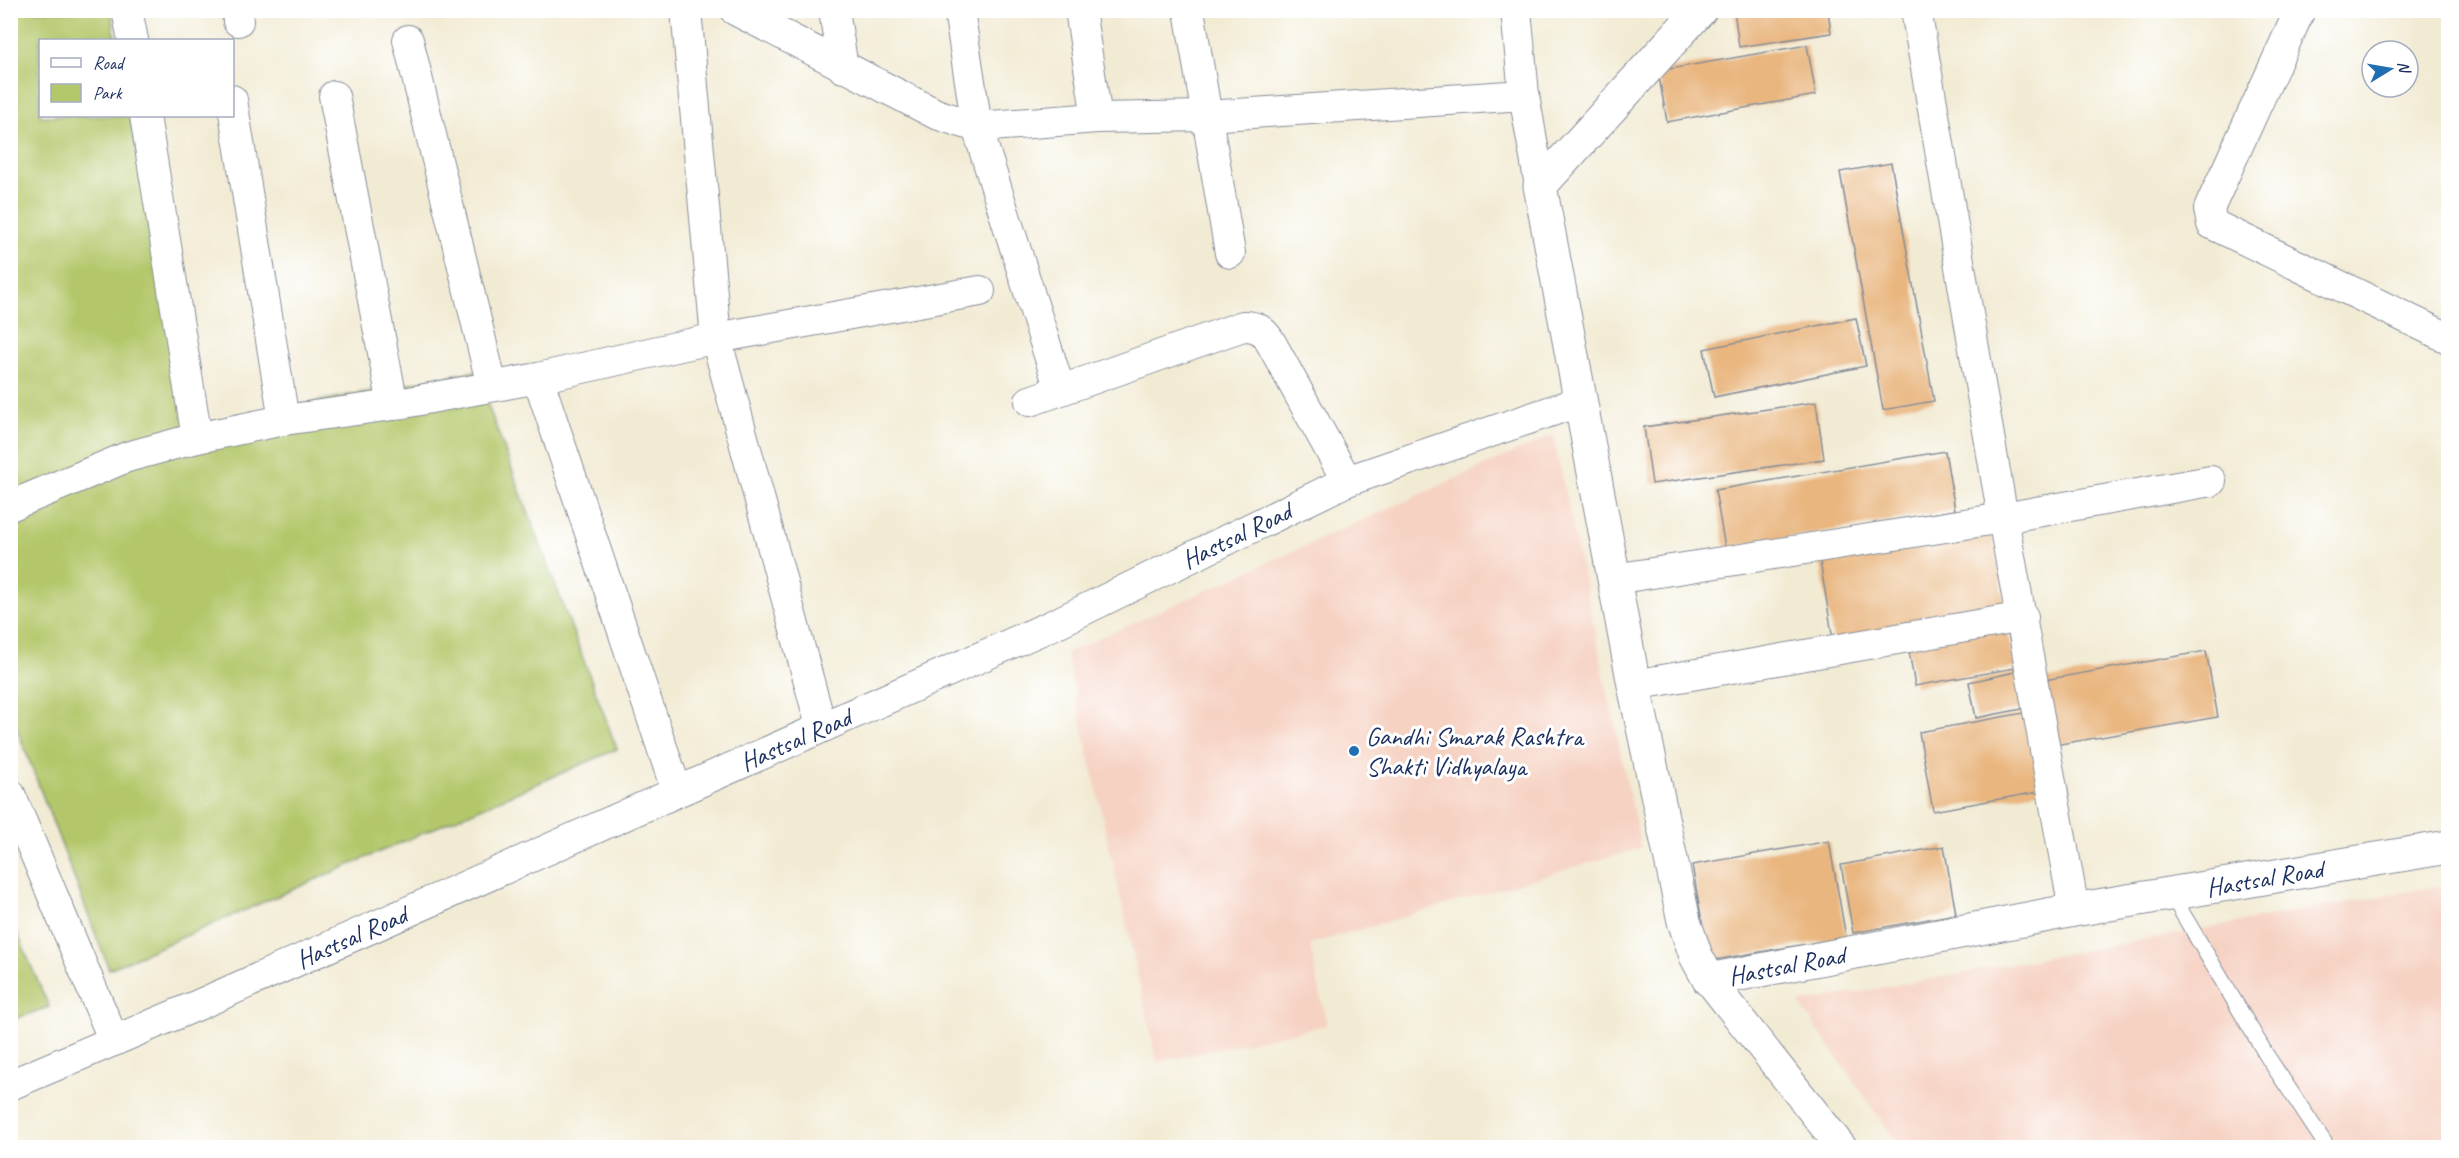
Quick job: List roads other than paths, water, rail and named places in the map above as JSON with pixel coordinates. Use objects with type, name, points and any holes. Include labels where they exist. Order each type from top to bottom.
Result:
[{"type":"street","points":[[127,10],[133,39]]},
{"type":"street","points":[[686,10],[716,338],[821,726]]},
{"type":"street","points":[[735,10],[843,68],[936,114],[977,127],[1097,118],[1206,116],[1524,95]]},
{"type":"street","points":[[834,10],[843,68]]},
{"type":"street","points":[[959,10],[977,127],[1060,390]]},
{"type":"street","points":[[1080,10],[1097,118]]},
{"type":"street","points":[[1189,10],[1230,253]]},
{"type":"street","points":[[1516,10],[1524,95],[1540,186]]},
{"type":"street","points":[[1540,186],[1700,10]]},
{"type":"street","points":[[1916,10],[2003,518],[2023,617],[2074,910]]},
{"type":"street","points":[[2300,10],[2209,209],[2212,224],[2448,338]]},
{"type":"street","points":[[408,40],[492,387]]},
{"type":"street","points":[[334,96],[393,405]]},
{"type":"street","points":[[234,112],[284,420]]},
{"type":"street","points":[[146,117],[197,438]]},
{"type":"street","name":"Hastsal Road","points":[[1540,186],[1634,685],[1684,921],[1696,957],[1708,980],[2074,910],[2448,847]]},
{"type":"street","points":[[10,506],[127,457],[197,438],[284,420],[393,405],[492,387],[716,338],[980,291]]},
{"type":"street","points":[[1030,401],[1243,326],[1253,326],[1263,331],[1270,341],[1347,482]]},
{"type":"street","points":[[538,378],[677,792]]},
{"type":"street","name":"Hastsal Road","points":[[10,1085],[1057,623],[1347,482],[1581,401]]},
{"type":"street","points":[[1614,579],[2003,518],[2211,481]]},
{"type":"street","points":[[1634,685],[2023,617]]},
{"type":"street","points":[[10,794],[16,826],[114,1041]]},
{"type":"street","points":[[1708,980],[1842,1148]]},
{"type":"lane","points":[[2171,894],[2267,1056],[2328,1148]]},
{"type":"place","name":"Gandhi Smarak Rashtra Shakti Vidhyalaya","points":[[1354,751]]}]
